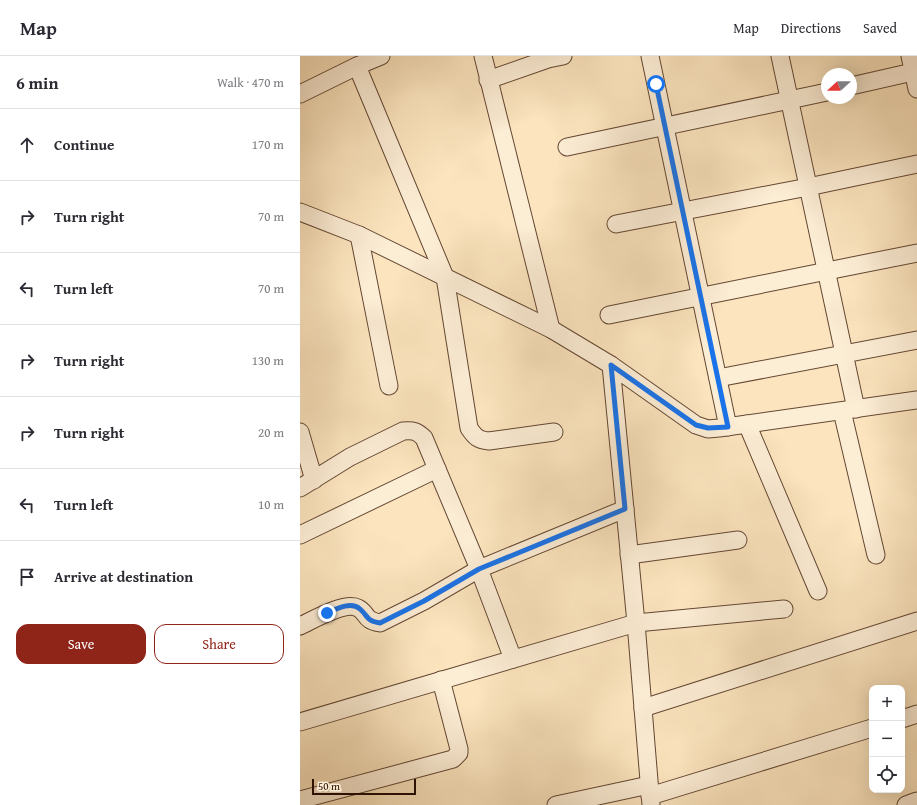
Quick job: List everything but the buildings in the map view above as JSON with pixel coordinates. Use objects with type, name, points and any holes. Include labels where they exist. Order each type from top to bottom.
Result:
[{"type":"street","points":[[300,94],[381,56]]},
{"type":"street","points":[[483,56],[551,330]]},
{"type":"street","points":[[488,80],[548,59],[563,56]]},
{"type":"street","points":[[650,56],[728,427]]},
{"type":"street","points":[[780,56],[844,353],[849,410],[876,555]]},
{"type":"street","points":[[357,66],[445,277],[469,428],[474,436],[480,440],[489,441],[554,432]]},
{"type":"street","points":[[857,84],[914,66],[917,89]]},
{"type":"street","points":[[567,147],[821,93]]},
{"type":"street","points":[[616,224],[683,212],[917,164]]},
{"type":"street","points":[[300,212],[359,235],[551,330],[611,365],[696,425],[708,428],[728,427],[917,400]]},
{"type":"street","points":[[359,235],[389,386]]},
{"type":"street","points":[[609,315],[826,270],[917,253]]},
{"type":"street","points":[[718,378],[917,340]]},
{"type":"street","points":[[611,365],[630,555],[650,795]]},
{"type":"street","points":[[747,424],[818,591]]},
{"type":"street","points":[[300,432],[307,484],[350,457],[403,431],[412,430],[419,432],[424,438],[479,569],[513,659]]},
{"type":"street","points":[[300,535],[437,469]]},
{"type":"street","points":[[300,626],[343,607],[352,606],[360,608],[372,622],[380,623],[424,601],[479,569],[625,509]]},
{"type":"street","points":[[630,555],[738,540]]},
{"type":"street","points":[[300,722],[636,623],[784,609]]},
{"type":"street","points":[[643,708],[917,621]]},
{"type":"street","points":[[300,800],[457,757],[459,754],[459,749],[441,680]]},
{"type":"street","points":[[905,718],[917,714]]},
{"type":"street","points":[[556,805],[650,795],[869,729]]},
{"type":"street","points":[[906,805],[917,801]]},
{"type":"route","points":[[327,613],[343,607],[352,606],[360,608],[372,622],[380,623],[424,601],[479,569],[625,509],[611,365],[696,425],[708,428],[728,427],[656,84]]}]
